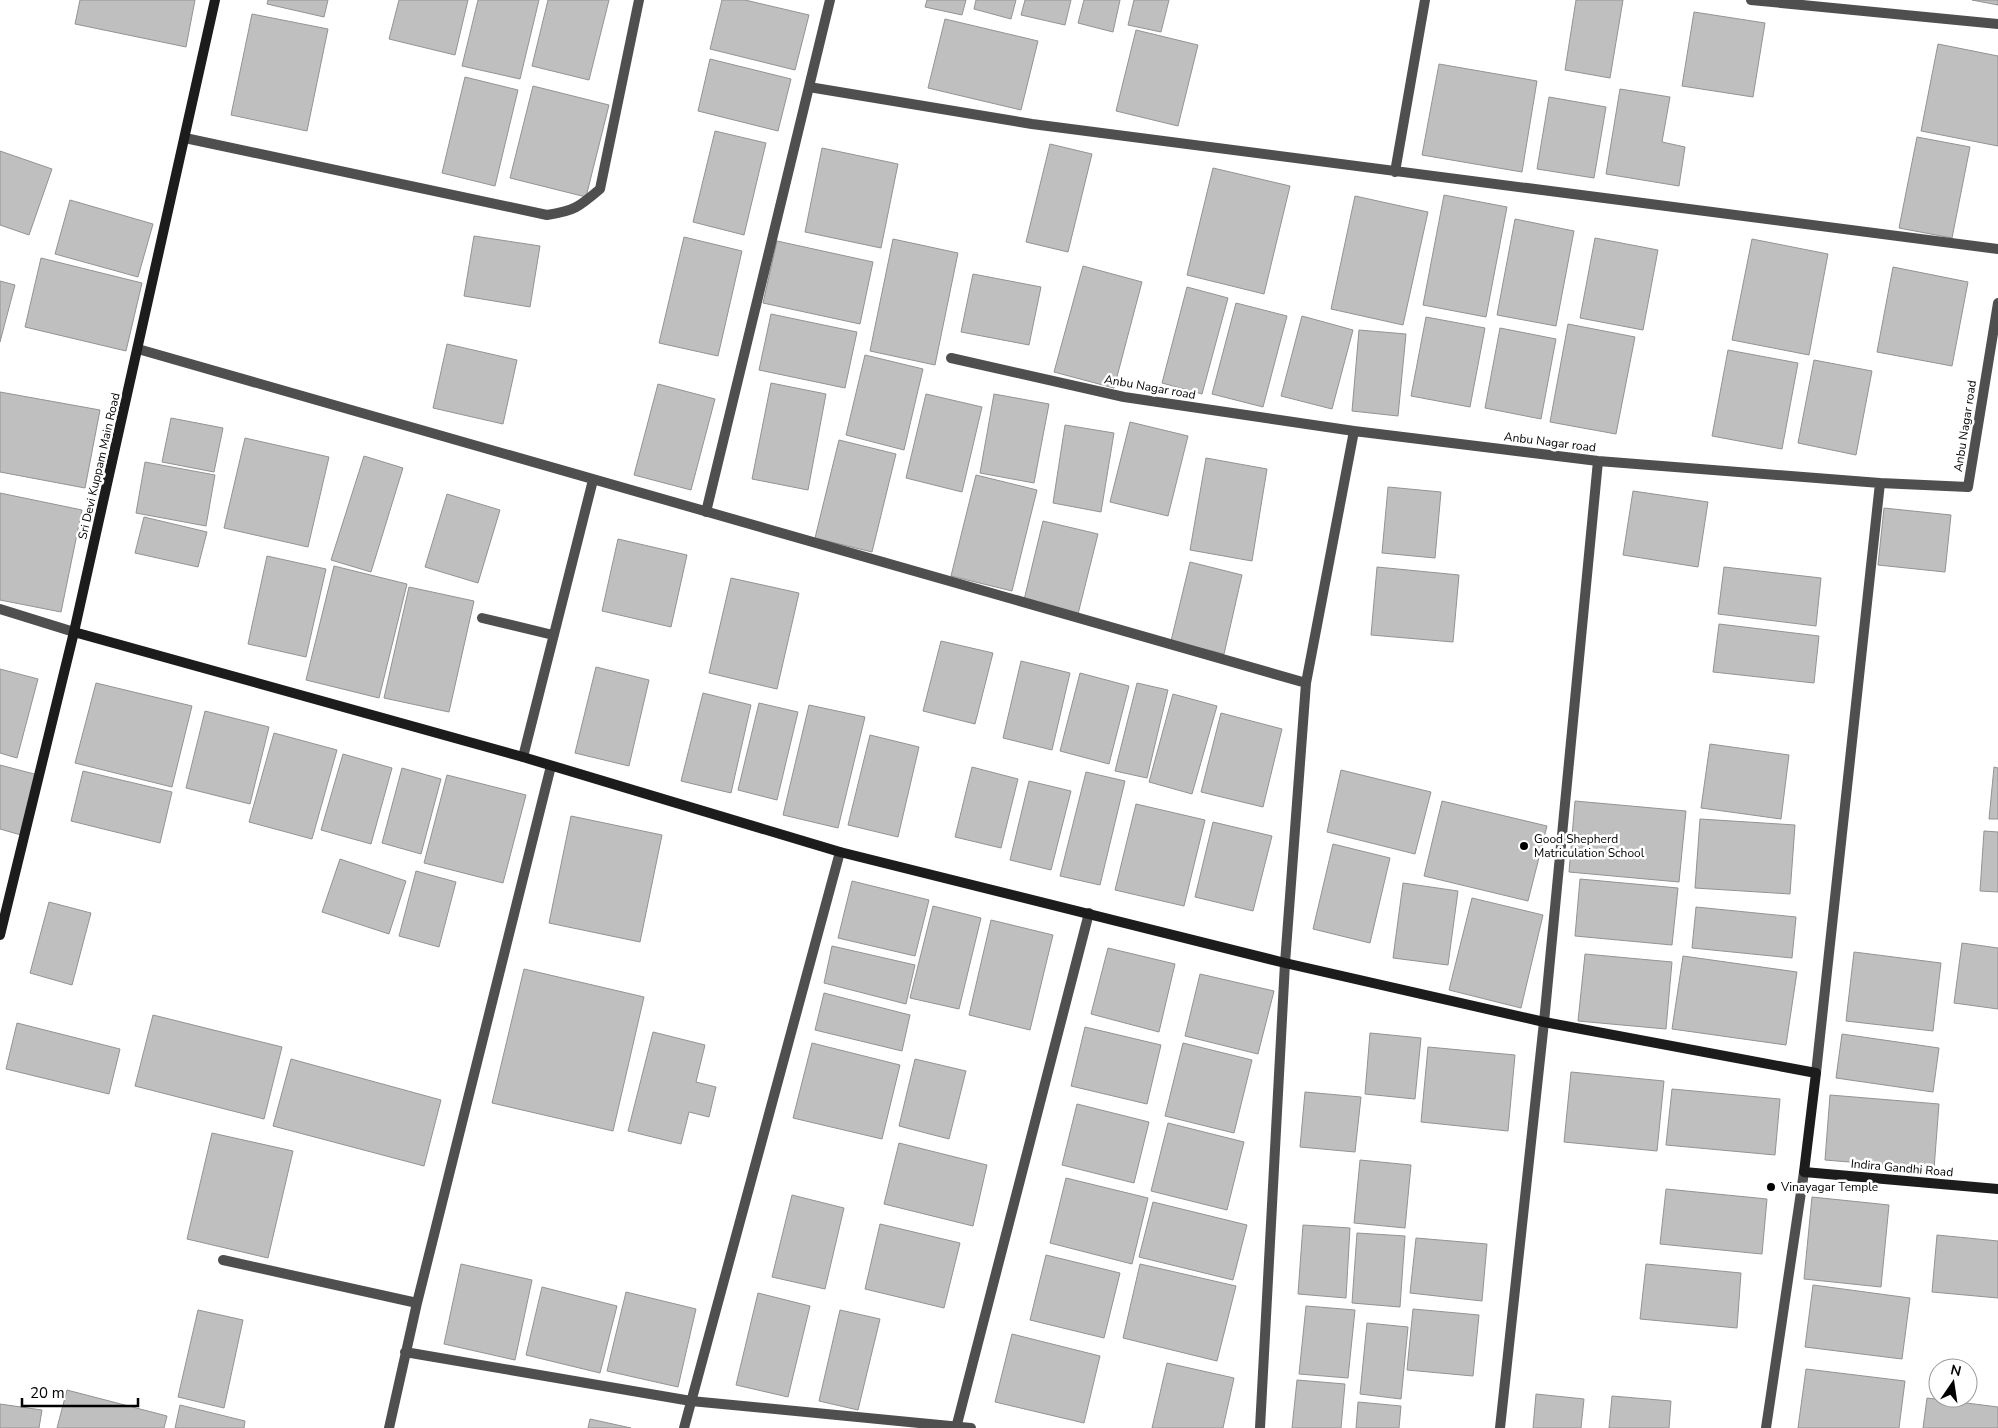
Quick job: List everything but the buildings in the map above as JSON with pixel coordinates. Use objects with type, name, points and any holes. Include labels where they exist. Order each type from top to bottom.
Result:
[{"type":"street","name":"Sri Devi Kuppam Main Road","points":[[0,935],[74,632],[215,0]]},
{"type":"street","points":[[185,138],[547,215],[569,212],[600,189],[639,0]]},
{"type":"street","points":[[706,512],[830,0]]},
{"type":"street","points":[[1395,172],[1426,0]]},
{"type":"street","points":[[1751,0],[1998,24]]},
{"type":"street","points":[[809,87],[1032,124],[1998,249]]},
{"type":"street","name":"Anbu Nagar road","points":[[951,358],[1124,397],[1354,431],[1598,461],[1880,484],[1968,487],[1998,303]]},
{"type":"street","points":[[138,350],[1306,684]]},
{"type":"street","points":[[1260,1428],[1285,963],[1306,684],[1354,431]]},
{"type":"street","points":[[1500,1428],[1544,1022],[1598,461]]},
{"type":"street","points":[[523,757],[592,480]]},
{"type":"street","points":[[1766,1428],[1804,1172],[1816,1073],[1880,484]]},
{"type":"street","points":[[0,609],[74,632],[523,757],[840,852],[1285,963],[1544,1022],[1816,1073]]},
{"type":"street","points":[[482,618],[553,636]]},
{"type":"street","points":[[389,1428],[405,1352],[551,766]]},
{"type":"street","points":[[684,1428],[840,852]]},
{"type":"street","points":[[956,1427],[1089,913]]},
{"type":"street","name":"Indira Gandhi Road","points":[[1804,1172],[1998,1189]]},
{"type":"street","points":[[223,1260],[418,1303]]},
{"type":"street","points":[[405,1352],[691,1402],[971,1428]]},
{"type":"place","name":"Good Shepherd Matriculation School","points":[[1524,846]]},
{"type":"place","name":"Vinayagar Temple","points":[[1771,1187]]}]
